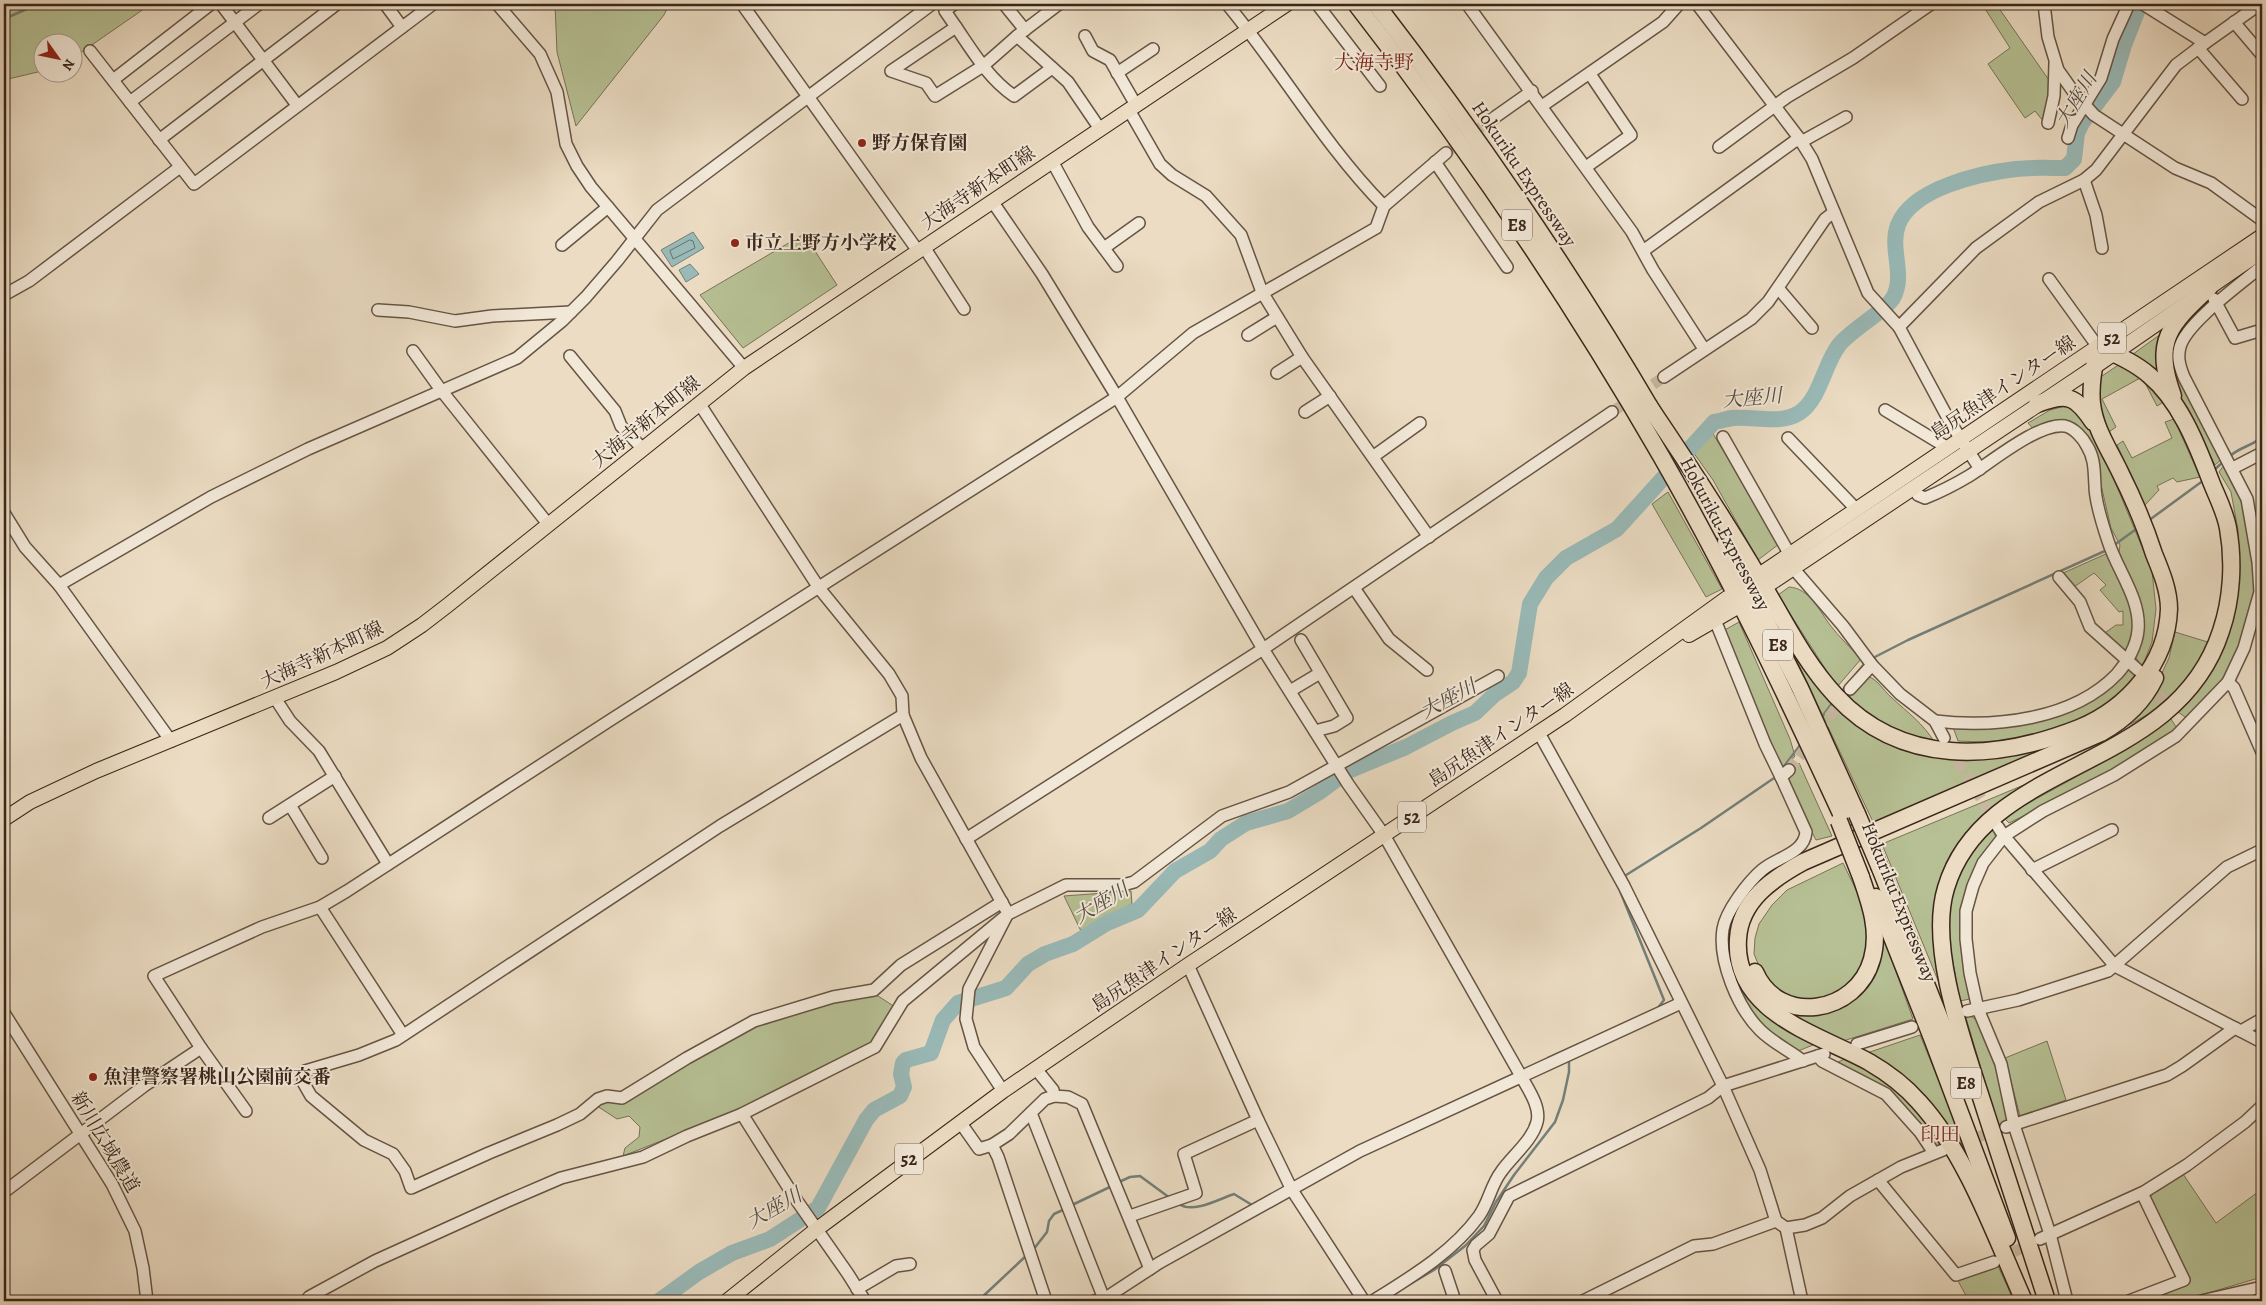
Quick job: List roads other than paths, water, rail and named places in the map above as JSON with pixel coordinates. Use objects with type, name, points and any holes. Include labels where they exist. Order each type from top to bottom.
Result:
[{"type":"highway","name":"Hokuriku Expressway","points":[[1356,4],[1433,104],[1511,216],[1604,360],[1669,449]]},
{"type":"highway","name":"Hokuriku Expressway","points":[[1376,4],[1439,87],[1525,209],[1574,283],[1649,406],[1669,449]]},
{"type":"highway","points":[[2177,409],[2165,373],[2164,362],[2167,340],[2177,320],[2209,288]]},
{"type":"highway","points":[[2046,1301],[1968,1056],[1950,989],[1942,934],[1945,890],[1966,845],[1988,820],[2034,790],[2130,739],[2150,725],[2180,699],[2201,673],[2217,644],[2227,612],[2230,572],[2230,542],[2224,515],[2199,451],[2177,409],[2166,392],[2148,373],[2098,347],[2093,368],[2092,405],[2100,433]]},
{"type":"highway","points":[[2024,1301],[1960,1160],[1930,1114],[1906,1088],[1882,1070],[1795,1026],[1766,1006],[1748,984],[1742,971],[1738,959],[1738,932],[1754,898],[1787,871],[1803,862],[2086,741],[2125,718],[2145,696],[2158,671],[2166,639],[2169,608],[2163,578],[2152,548],[2120,473],[2100,433],[2084,410],[2070,397],[2062,396],[2037,404]]},
{"type":"highway","points":[[1669,449],[1689,482],[1808,659],[1835,695],[1855,714],[1877,730],[1924,748],[1978,751],[2012,747],[2058,736],[2103,716],[2126,700],[2145,676],[2163,638],[2169,608]]},
{"type":"highway","name":"Hokuriku Expressway","points":[[1689,482],[1760,642],[1847,818]]},
{"type":"highway","name":"Hokuriku Expressway","points":[[1689,482],[1769,625],[1869,873],[2030,1301]]},
{"type":"highway","points":[[1869,873],[1870,907],[1875,931],[1872,958],[1862,982],[1845,998],[1814,1008],[1793,1005],[1772,994],[1757,978],[1750,956],[1749,945],[1753,919],[1768,898],[1778,890],[1822,865],[2126,733],[2155,717],[2180,699]]},
{"type":"highway","name":"Hokuriku Expressway","points":[[1869,873],[1947,1033],[2046,1301]]},
{"type":"main road","name":"大海寺新本町線","points":[[4,819],[30,802],[65,786],[275,698],[386,648],[422,625],[744,368],[1287,4]]},
{"type":"main road","name":"島尻魚津インター線","points":[[1768,577],[1913,487],[1964,445],[2098,347],[2262,236]]},
{"type":"main road","name":"島尻魚津インター線","points":[[1792,562],[1857,510],[1948,448],[1964,445],[2037,404],[2114,354],[2262,251]]},
{"type":"main road","name":"島尻魚津インター線","points":[[727,1301],[817,1229],[1003,1091],[1188,965],[1539,733],[1634,667],[1731,604],[1715,620],[1634,667]]},
{"type":"street","points":[[113,80],[211,4]]},
{"type":"street","points":[[221,4],[262,61],[297,105]]},
{"type":"street","points":[[130,102],[259,4]]},
{"type":"street","points":[[159,140],[337,4]]},
{"type":"street","points":[[386,4],[402,27]]},
{"type":"street","points":[[90,51],[194,184],[433,4]]},
{"type":"street","points":[[497,4],[540,54],[557,92],[566,144],[576,166],[744,368]]},
{"type":"street","points":[[742,4],[964,309]]},
{"type":"street","points":[[59,585],[211,497],[308,450],[516,358],[570,312],[618,261],[657,210],[673,196],[932,4]]},
{"type":"street","points":[[954,4],[945,11],[983,66],[1001,87],[1014,96],[1052,68]]},
{"type":"street","points":[[1004,4],[1021,33],[1052,68],[1068,82],[1100,130]]},
{"type":"street","points":[[956,27],[891,71],[926,83],[935,96],[983,66],[1021,33],[1059,4]]},
{"type":"street","points":[[1227,4],[1332,145],[1384,206]]},
{"type":"street","points":[[1317,4],[1380,86]]},
{"type":"street","points":[[1467,4],[1532,91],[1632,232],[1704,349]]},
{"type":"street","points":[[1542,106],[1663,22],[1679,4]]},
{"type":"street","points":[[1697,4],[1775,106],[1812,159],[1868,294],[1898,326],[1964,445],[1980,469]]},
{"type":"street","points":[[1719,147],[1787,96],[1853,58],[1931,4]]},
{"type":"street","points":[[2044,4],[2048,37],[2055,63],[2054,96],[2048,123]]},
{"type":"street","points":[[2068,138],[2072,125],[2101,78],[2113,39],[2129,4]]},
{"type":"street","points":[[2143,4],[2201,45],[2242,99]]},
{"type":"street","points":[[1898,326],[1976,248],[2039,202],[2084,180],[2096,170],[2176,65],[2260,4]]},
{"type":"street","points":[[2234,22],[2262,55]]},
{"type":"street","points":[[1085,36],[1093,51],[1110,60],[1160,164],[1172,175],[1206,196],[1240,235],[1262,292],[1302,357],[1374,456],[1429,537]]},
{"type":"street","points":[[1117,73],[1153,49]]},
{"type":"street","points":[[2055,63],[2084,105],[2094,115],[2175,168],[2211,183],[2262,220]]},
{"type":"street","points":[[1586,167],[1632,135],[1590,74]]},
{"type":"street","points":[[1488,122],[1532,91]]},
{"type":"street","points":[[1644,251],[1800,140],[1846,117]]},
{"type":"street","points":[[246,1111],[201,1048],[154,976],[262,927],[320,906],[388,864],[612,719],[1117,398],[1193,333],[1376,228],[1384,206],[1446,153]]},
{"type":"street","points":[[1052,161],[1088,226],[1117,266]]},
{"type":"street","points":[[1435,162],[1507,267]]},
{"type":"street","points":[[4,295],[29,281],[180,168]]},
{"type":"street","points":[[2084,180],[2096,215],[2102,248]]},
{"type":"street","points":[[992,202],[1042,274],[1117,398],[1263,649],[1336,764],[1384,835],[1521,1076],[1537,1108],[1537,1122],[1530,1135],[1492,1187],[1481,1214],[1472,1225],[1433,1262],[1373,1301]]},
{"type":"street","points":[[562,245],[608,206]]},
{"type":"street","points":[[1664,377],[1751,319],[1768,302],[1825,219],[1834,212]]},
{"type":"street","points":[[1104,248],[1139,222]]},
{"type":"street","points":[[2001,831],[2010,830],[2143,758],[2185,728],[2228,682],[2258,619],[2260,592],[2258,562],[2247,498],[2184,377],[2179,363],[2180,346],[2190,329],[2262,266]]},
{"type":"street","points":[[2049,278],[2098,347]]},
{"type":"street","points":[[1778,288],[1812,328]]},
{"type":"street","points":[[2209,288],[2235,338],[2262,330]]},
{"type":"street","points":[[378,310],[409,312],[456,321],[492,316],[570,312]]},
{"type":"street","points":[[1248,335],[1277,317]]},
{"type":"street","points":[[414,351],[441,390],[548,524]]},
{"type":"street","points":[[570,356],[615,411],[621,426],[642,448]]},
{"type":"street","points":[[1276,373],[1302,357]]},
{"type":"street","points":[[1305,412],[1330,396]]},
{"type":"street","points":[[699,403],[819,588],[889,674],[902,696],[903,715],[920,758],[1008,914]]},
{"type":"street","points":[[1885,410],[1948,448]]},
{"type":"street","points":[[966,839],[1263,649],[1612,412]]},
{"type":"street","points":[[1374,456],[1420,423]]},
{"type":"street","points":[[1913,487],[1918,495],[1924,498],[1949,488],[2030,436],[2047,429],[2065,426],[2075,431],[2087,445],[2093,461],[2095,487],[2108,542],[2135,603],[2138,616],[2138,631],[2134,646],[2118,673],[2104,685],[2063,709],[1990,723],[1959,724],[1936,721]]},
{"type":"street","points":[[1723,437],[1792,562],[1872,665],[1900,694],[1936,721],[1944,738]]},
{"type":"street","points":[[1788,438],[1857,510]]},
{"type":"street","points":[[2233,468],[2262,453]]},
{"type":"street","points":[[4,513],[25,547],[59,585],[171,741]]},
{"type":"street","points":[[2059,577],[2080,602],[2090,627],[2138,670]]},
{"type":"street","points":[[1354,588],[1389,639],[1427,670]]},
{"type":"street","points":[[1715,620],[1765,744],[1785,774],[1806,832],[1806,839],[1798,848],[1764,869],[1751,881],[1728,915],[1723,930],[1724,952],[1733,988],[1741,1006],[1759,1029],[1777,1044],[1803,1061]]},
{"type":"street","points":[[1301,640],[1347,718],[1334,726],[1315,730]]},
{"type":"street","points":[[1850,689],[1872,665]]},
{"type":"street","points":[[1290,691],[1320,673]]},
{"type":"street","points":[[307,1300],[375,1261],[503,1202],[561,1178],[643,1157],[687,1136],[742,1114],[875,1047],[903,1001],[1008,914],[1016,912],[1066,885],[1123,885],[1134,882],[1222,816],[1289,792],[1336,764],[1498,676]]},
{"type":"street","points":[[2228,682],[2234,688],[2262,752]]},
{"type":"street","points":[[275,698],[290,722],[319,751],[388,864]]},
{"type":"street","points":[[903,715],[720,826],[396,1040],[359,1055],[305,1071],[303,1082],[311,1096],[364,1140],[393,1154],[405,1171],[411,1188],[557,1125],[580,1114],[598,1099],[607,1096],[622,1098],[687,1058],[754,1021],[833,997],[874,990],[902,965],[1002,902]]},
{"type":"street","points":[[2178,718],[2185,728]]},
{"type":"street","points":[[1539,733],[1624,886],[1722,1086],[1760,1170],[1781,1224],[1802,1301]]},
{"type":"street","points":[[269,818],[335,776]]},
{"type":"street","points":[[290,805],[322,858]]},
{"type":"street","points":[[2032,870],[2112,830]]},
{"type":"street","points":[[2001,831],[2115,966],[2262,1042]]},
{"type":"street","points":[[2001,831],[1983,863],[1973,886],[1966,911],[1966,939],[1972,1010],[2001,1064],[2010,1126],[2067,1301]]},
{"type":"street","points":[[1972,1010],[2018,1000],[2108,971],[2227,867],[2262,850]]},
{"type":"street","points":[[320,906],[403,1035]]},
{"type":"street","points":[[1003,1091],[974,1047],[966,1018],[970,989],[1008,914]]},
{"type":"street","points":[[1188,965],[1292,1190],[1364,1301]]},
{"type":"street","points":[[1031,1113],[1099,1300],[1150,1269],[1360,1151],[1680,1003]]},
{"type":"street","name":"新川広域農道","points":[[4,1013],[112,1184],[135,1231],[143,1268],[147,1301]]},
{"type":"street","points":[[2010,1126],[2167,1075],[2238,1029],[2262,1019]]},
{"type":"street","points":[[1857,1044],[1912,1027]]},
{"type":"street","points":[[4,1192],[144,1086],[201,1048]]},
{"type":"street","points":[[1497,1301],[1474,1260],[1473,1250],[1489,1234],[1499,1218],[1504,1202],[1509,1196],[1708,1098],[1722,1086],[1821,1055],[1822,1060],[1886,1094],[1939,1152],[1901,1167],[1850,1196],[1822,1218],[1805,1224],[1781,1224],[1713,1244],[1694,1246],[1583,1301]]},
{"type":"street","points":[[1036,1069],[1052,1090],[1054,1096]]},
{"type":"street","points":[[960,1122],[979,1149],[992,1145],[1009,1134],[1045,1100],[1054,1096],[1068,1097],[1082,1104],[1130,1216],[1150,1269]]},
{"type":"street","points":[[2045,1237],[2142,1193],[2187,1165],[2245,1122],[2262,1106]]},
{"type":"street","points":[[742,1114],[795,1198],[865,1301]]},
{"type":"street","points":[[1130,1216],[1196,1193],[1184,1154],[1258,1120]]},
{"type":"street","points":[[992,1145],[998,1157],[1046,1301]]},
{"type":"street","points":[[1878,1180],[1956,1275],[1994,1262]]},
{"type":"street","points":[[2129,1301],[2184,1280],[2142,1193]]},
{"type":"street","points":[[857,1289],[896,1266],[910,1264]]},
{"type":"street","points":[[1445,1271],[1455,1301]]},
{"type":"street","points":[[2201,1301],[2229,1298],[2262,1287]]},
{"type":"water","points":[[693,232],[704,248],[672,267],[661,250]]},
{"type":"water","points":[[690,264],[699,274],[686,282],[679,270]]},
{"type":"waterway","points":[[4,19],[38,4]]},
{"type":"waterway","name":"大座川","points":[[659,1301],[699,1272],[732,1253],[770,1239],[818,1208],[866,1120],[874,1110],[900,1096],[904,1087],[901,1074],[903,1063],[906,1060],[931,1053],[943,1020],[958,1003],[1006,988],[1028,964],[1045,954],[1073,944],[1107,923],[1138,910],[1175,871],[1210,851],[1221,839],[1246,823],[1288,811],[1318,793],[1348,771],[1406,747],[1475,713],[1495,694],[1513,682],[1519,673],[1530,604],[1546,578],[1566,558],[1617,529],[1714,422],[1732,418],[1784,419],[1799,413],[1812,400],[1839,345],[1851,333],[1883,309],[1893,298],[1898,280],[1895,243],[1898,225],[1906,212],[1917,201],[1949,185],[1985,174],[2016,169],[2065,168],[2074,159],[2077,133],[2082,123],[2113,82],[2124,45],[2140,4]]},
{"type":"waterway","points":[[2230,456],[2262,437]]},
{"type":"waterway","points":[[2213,471],[2224,461]]},
{"type":"waterway","points":[[2148,521],[2204,480]]},
{"type":"waterway","points":[[2113,546],[2139,527]]},
{"type":"waterway","points":[[1871,659],[1908,640],[2107,550]]},
{"type":"waterway","points":[[1841,692],[1866,662]]},
{"type":"waterway","points":[[1821,718],[1833,702]]},
{"type":"waterway","points":[[1782,769],[1801,744]]},
{"type":"waterway","points":[[1623,877],[1701,828],[1777,776]]},
{"type":"waterway","points":[[1618,886],[1664,1000],[1657,1009]]},
{"type":"waterway","points":[[1548,1058],[1579,1044]]},
{"type":"waterway","points":[[1405,1287],[1434,1270],[1465,1246],[1484,1226],[1496,1202],[1514,1175],[1555,1122],[1563,1100],[1569,1072],[1569,1059]]},
{"type":"waterway","points":[[1119,1182],[1130,1177],[1140,1176],[1170,1198]]},
{"type":"waterway","points":[[1072,1205],[1112,1186]]},
{"type":"waterway","points":[[1179,1204],[1185,1207],[1199,1207],[1234,1194],[1252,1205],[1254,1204]]},
{"type":"waterway","points":[[1033,1250],[1047,1232],[1049,1221],[1054,1214],[1065,1209]]},
{"type":"waterway","points":[[978,1301],[1027,1255]]},
{"type":"tunnel","points":[[1446,153],[1488,122]]},
{"type":"tunnel","points":[[1612,412],[1664,377]]},
{"type":"tunnel","points":[[2147,681],[2178,718]]},
{"type":"tunnel","points":[[1789,770],[1845,696]]},
{"type":"tunnel","points":[[1949,747],[1996,823]]},
{"type":"tunnel","points":[[1946,1149],[1997,1130]]},
{"type":"tunnel","points":[[1999,1259],[2034,1242]]},
{"type":"place","name":"野方保育園","points":[[862,143]]},
{"type":"place","name":"市立上野方小学校","points":[[735,243]]},
{"type":"place","name":"魚津警察署桃山公園前交番","points":[[93,1077]]},
{"type":"district","name":"大海寺野","points":[[1374,62]]},
{"type":"district","name":"印田","points":[[1940,1134]]}]
